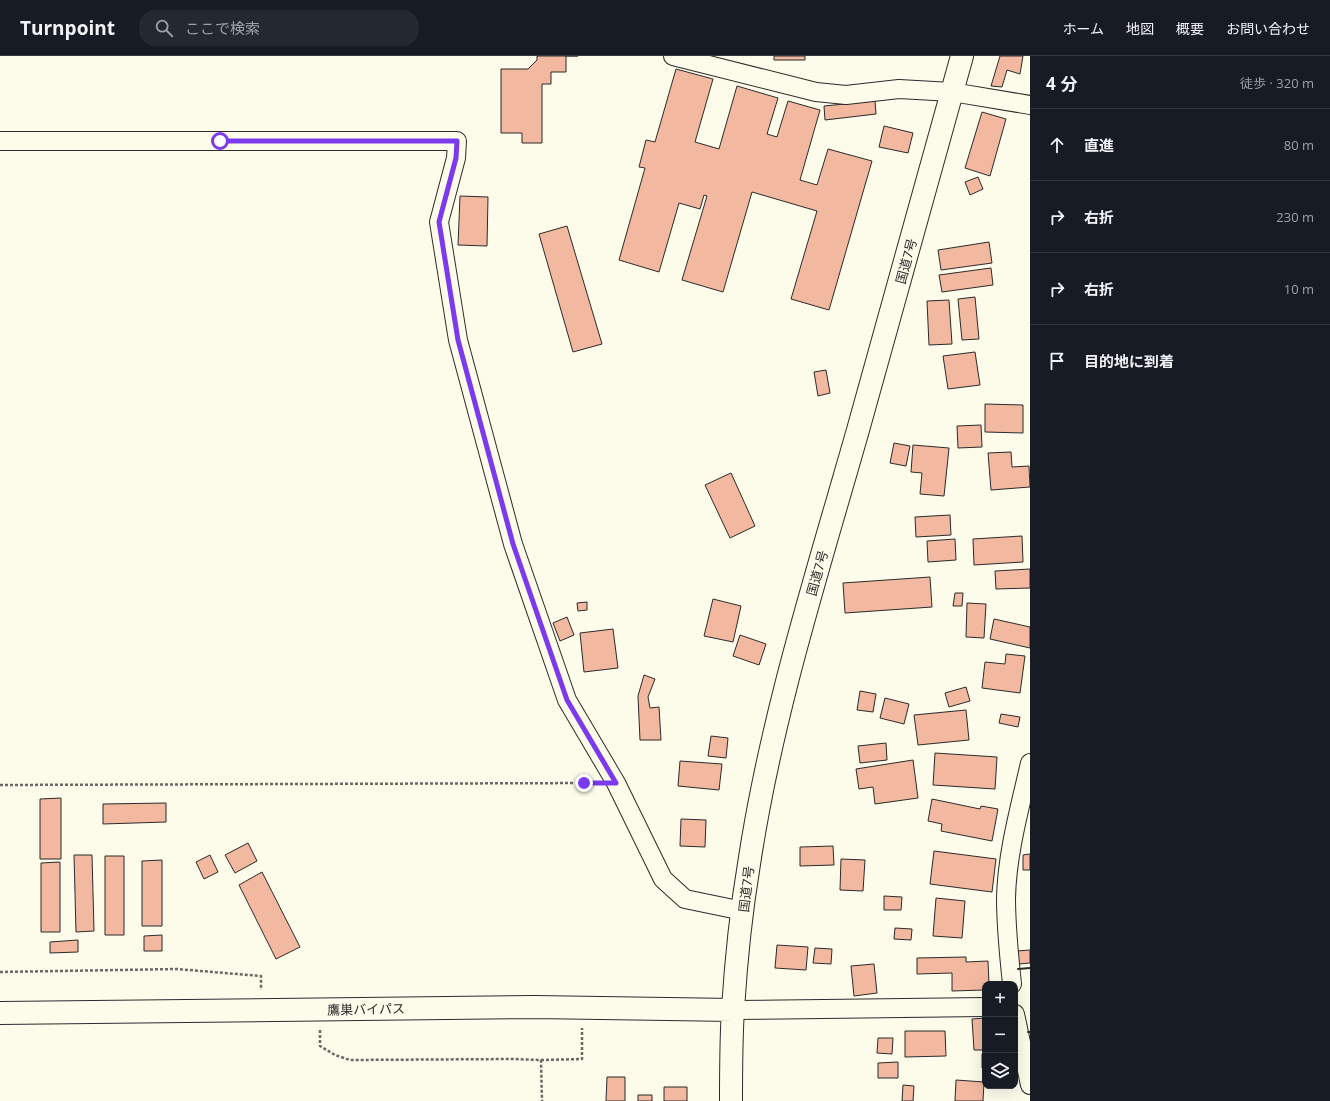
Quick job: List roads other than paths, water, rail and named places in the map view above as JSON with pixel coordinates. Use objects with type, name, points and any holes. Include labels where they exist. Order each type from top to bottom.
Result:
[{"type":"highway","name":"国道7号","points":[[731,1101],[733,1010],[742,911],[760,799],[774,734],[800,630],[894,304],[962,56]]},
{"type":"highway","name":"鷹巣バイパス","points":[[0,1013],[535,1007],[733,1010]]},
{"type":"street","points":[[673,56],[816,92],[846,95],[899,89],[952,92],[1030,105]]},
{"type":"street","points":[[0,141],[457,141],[456,158],[439,222],[458,340],[513,544],[567,700],[616,783],[663,879],[685,899],[742,911]]},
{"type":"street","points":[[1012,981],[1007,928],[1006,898],[1008,870],[1030,763]]},
{"type":"street","points":[[733,1010],[982,1007]]},
{"type":"street","points":[[1016,1017],[1030,1085]]}]
